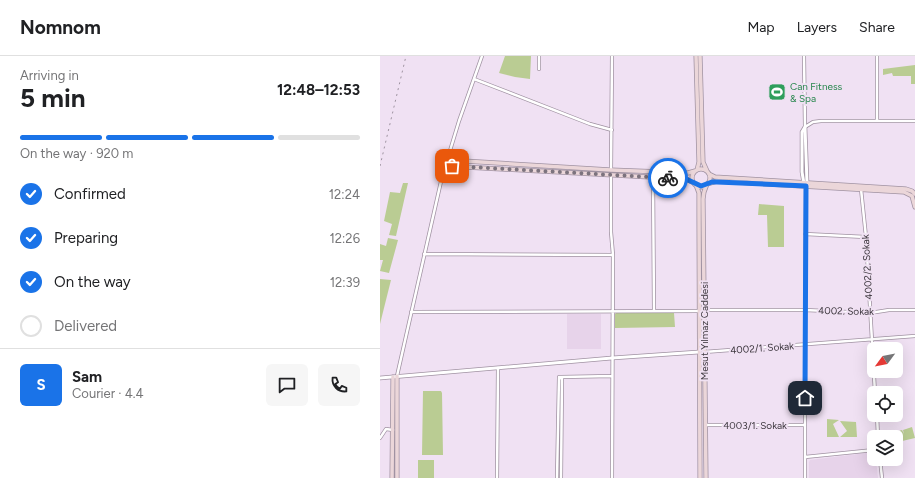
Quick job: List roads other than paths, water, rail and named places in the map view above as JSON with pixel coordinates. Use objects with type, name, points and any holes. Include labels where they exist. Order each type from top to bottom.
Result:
[{"type":"main road","points":[[695,184],[693,176],[699,162],[696,56]]},
{"type":"main road","points":[[700,56],[703,162],[710,178],[707,184]]},
{"type":"main road","points":[[447,160],[688,173],[702,169],[715,177],[908,193],[913,199],[915,207]]},
{"type":"main road","points":[[446,166],[686,179],[701,186],[717,182],[899,188],[909,190],[915,194]]},
{"type":"main road","name":"Mesut Yılmaz Caddesi","points":[[695,184],[698,188],[700,217],[700,478]]},
{"type":"main road","name":"Mesut Yılmaz Caddesi","points":[[706,478],[704,192],[707,184]]},
{"type":"main road","points":[[392,478],[392,430],[395,377]]},
{"type":"main road","points":[[395,377],[396,478]]},
{"type":"street","points":[[395,377],[447,160],[482,56]]},
{"type":"street","points":[[539,56],[539,69]]},
{"type":"street","points":[[611,170],[612,56]]},
{"type":"street","points":[[804,56],[806,185],[804,310],[805,478]]},
{"type":"street","points":[[877,56],[877,121]]},
{"type":"street","points":[[474,79],[590,124],[612,130]]},
{"type":"street","points":[[805,127],[813,122],[821,121],[915,121]]},
{"type":"street","points":[[611,175],[611,232],[613,255],[612,478]]},
{"type":"street","points":[[653,177],[654,310]]},
{"type":"street","name":"4002/2. Sokak","points":[[861,189],[866,237],[874,386]]},
{"type":"street","points":[[805,234],[866,237]]},
{"type":"street","points":[[424,254],[613,255]]},
{"type":"street","name":"4002. Sokak","points":[[704,310],[804,310],[870,313],[889,310],[915,310]]},
{"type":"street","points":[[411,312],[699,311]]},
{"type":"street","name":"4002/1. Sokak","points":[[704,352],[915,336]]},
{"type":"street","points":[[380,378],[699,352]]},
{"type":"street","points":[[497,478],[498,368]]},
{"type":"street","points":[[561,377],[612,376]]},
{"type":"street","points":[[557,478],[559,377],[561,377]]},
{"type":"street","points":[[561,377],[561,478]]},
{"type":"street","name":"4003/1. Sokak","points":[[705,425],[805,425]]},
{"type":"street","points":[[380,438],[386,428],[392,430]]},
{"type":"street","points":[[805,457],[867,451]]},
{"type":"street","points":[[881,466],[882,478]]},
{"type":"railway","points":[[380,166],[406,56]]},
{"type":"place","name":"Can Fitness & Spa","points":[[777,92]]}]
